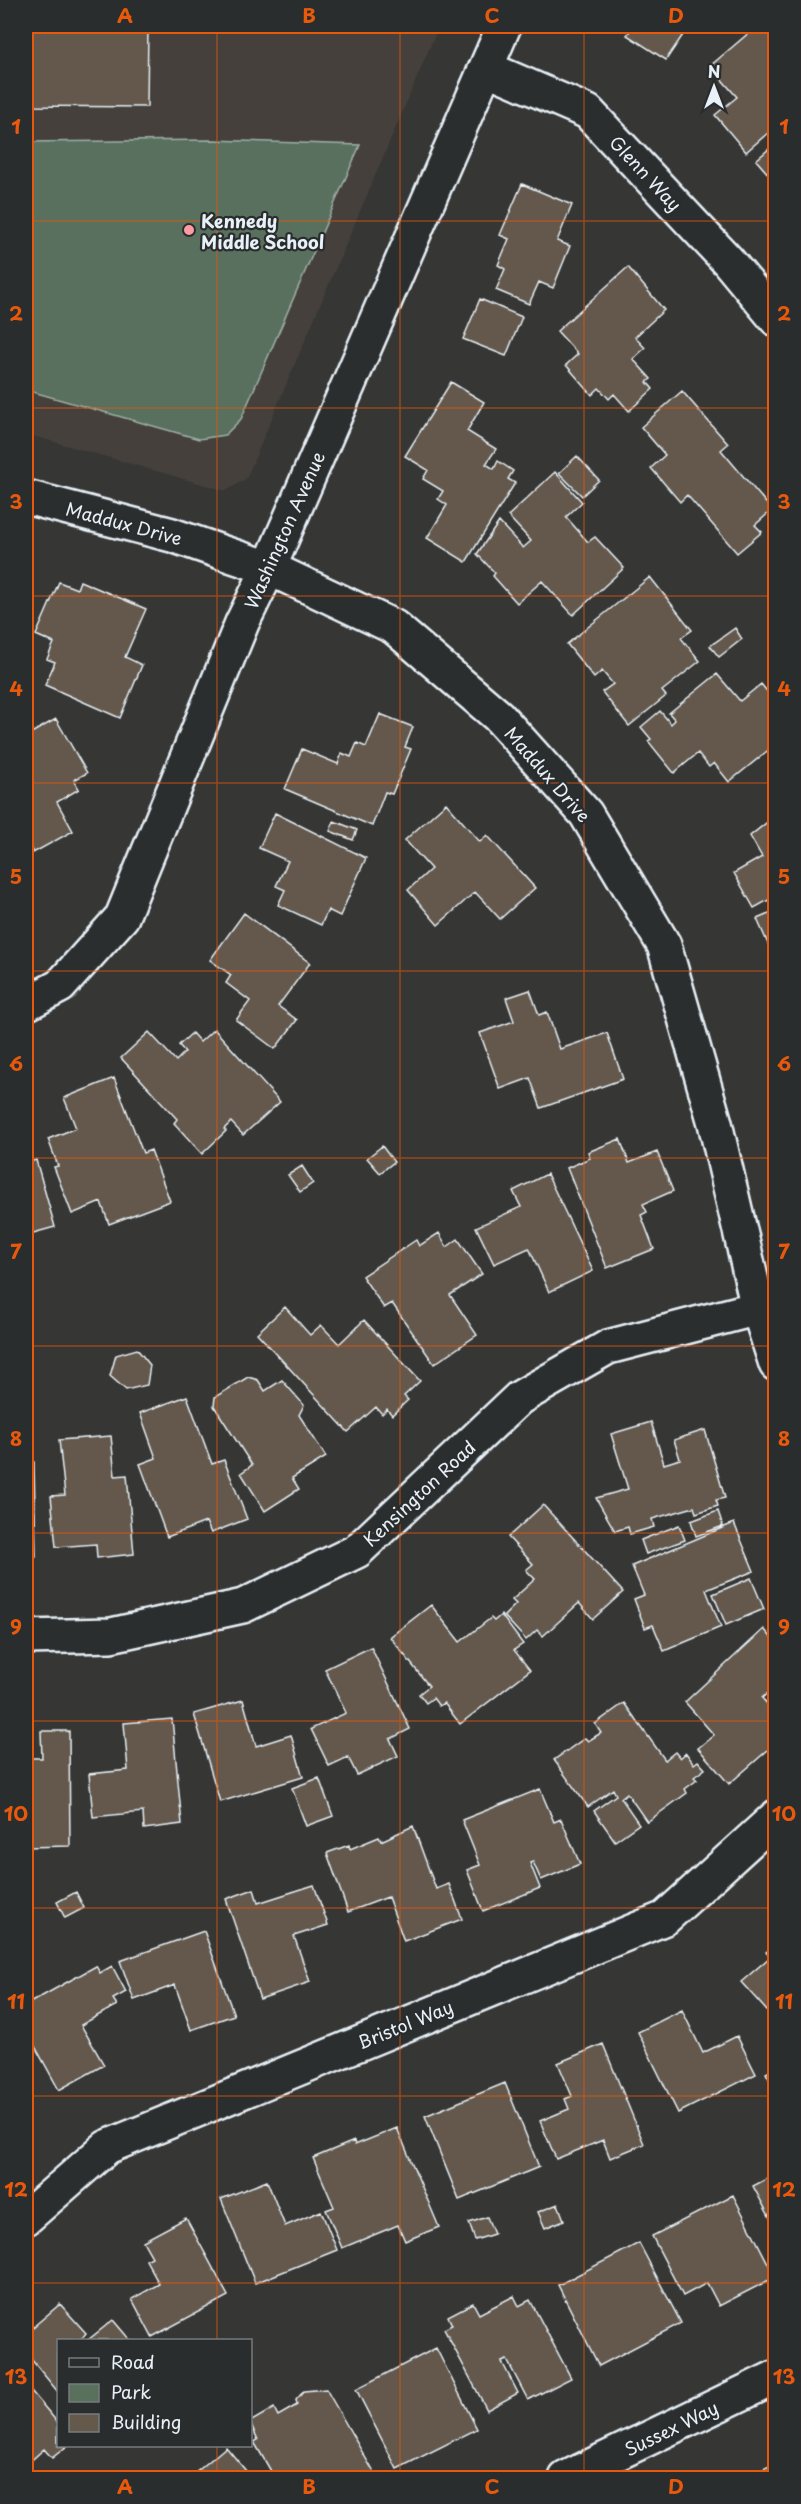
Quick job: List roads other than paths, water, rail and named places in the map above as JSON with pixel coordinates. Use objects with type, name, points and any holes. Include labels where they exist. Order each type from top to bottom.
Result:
[{"type":"street","name":"Washington Avenue","points":[[26,1004],[60,986],[122,917],[242,623],[269,568],[504,26]]},
{"type":"street","name":"Glenn Way","points":[[486,68],[588,112],[728,261],[776,319]]},
{"type":"street","name":"Maddux Drive","points":[[26,497],[172,535],[269,568],[394,627],[498,716],[586,814],[664,945],[715,1123],[758,1308],[776,1364]]},
{"type":"street","name":"Kensington Road","points":[[26,1637],[111,1635],[243,1606],[357,1551],[519,1398],[588,1358],[608,1347],[758,1308]]},
{"type":"street","name":"Bristol Way","points":[[26,2218],[107,2147],[665,1918],[776,1817]]},
{"type":"street","name":"Sussex Way","points":[[566,2478],[776,2377]]},
{"type":"place","name":"Kennedy Middle School","points":[[189,230]]}]
